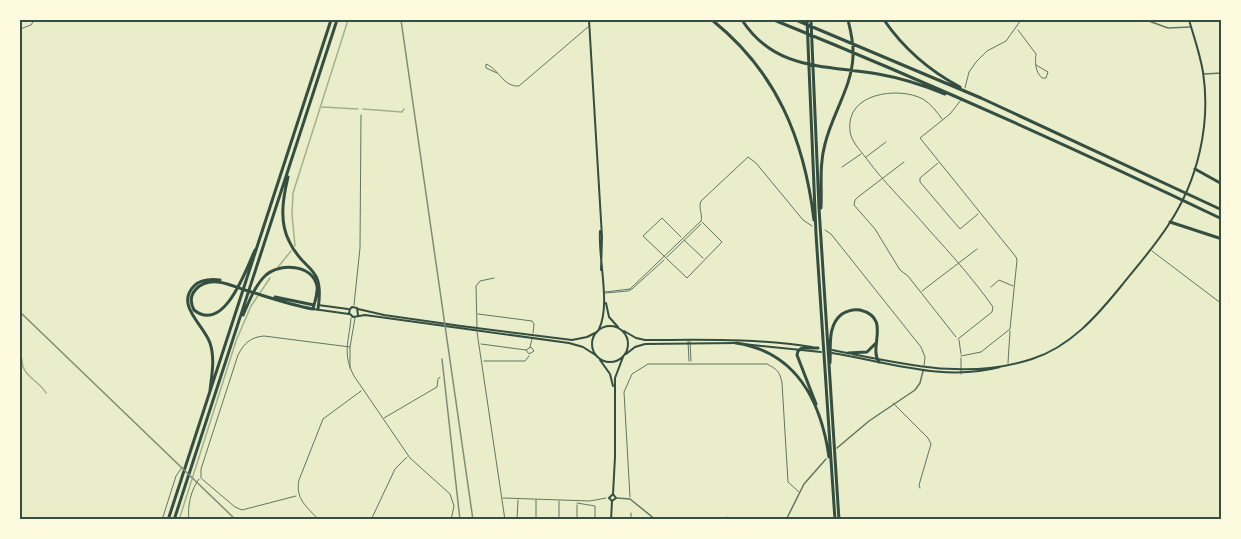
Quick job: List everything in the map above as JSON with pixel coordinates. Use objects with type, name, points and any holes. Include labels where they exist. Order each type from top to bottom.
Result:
[{"type":"highway","points":[[168,519],[331,20]]},
{"type":"highway","points":[[174,519],[337,20]]},
{"type":"highway","points":[[712,20],[740,45],[754,62],[788,117],[800,146],[807,172],[816,234]]},
{"type":"highway","points":[[742,20],[768,48],[789,59],[811,65],[904,80],[1008,119]]},
{"type":"highway","points":[[774,20],[893,68],[1008,119],[1221,219]]},
{"type":"highway","points":[[796,20],[981,98],[1221,210]]},
{"type":"highway","points":[[809,20],[816,234],[832,477]]},
{"type":"highway","points":[[820,222],[820,177],[823,151],[846,88],[853,56],[848,20]]},
{"type":"highway","points":[[884,20],[898,40],[921,62],[945,79],[981,98]]},
{"type":"highway","points":[[811,79],[837,519]]},
{"type":"highway","points":[[300,135],[285,189],[284,226],[292,248],[319,279],[321,288],[316,307]]},
{"type":"highway","points":[[1195,169],[1221,184]]},
{"type":"highway","points":[[1170,222],[1221,239]]},
{"type":"highway","points":[[262,234],[240,282],[223,308],[213,315],[205,316],[192,307],[190,299],[192,293],[202,284],[218,282],[235,286],[268,296],[316,307]]},
{"type":"highway","points":[[235,333],[257,287],[267,275],[279,269],[296,268],[312,277],[317,289],[316,307]]},
{"type":"highway","points":[[208,399],[213,369],[212,350],[207,336],[189,308],[187,297],[194,286],[205,280],[219,280],[235,286]]},
{"type":"highway","points":[[829,377],[832,331],[836,321],[853,310],[867,313],[877,325],[878,360]]},
{"type":"highway","points":[[849,353],[867,352],[878,338]]},
{"type":"highway","points":[[736,343],[756,347],[784,362],[805,387],[819,413]]},
{"type":"highway","points":[[820,349],[800,349],[797,353],[825,434],[837,519]]},
{"type":"main road","points":[[589,20],[604,313],[592,343],[597,356],[611,376],[614,392]]},
{"type":"main road","points":[[878,360],[849,353],[832,352],[923,368],[977,373],[1040,356],[1056,349],[1074,337],[1108,302],[1170,222],[1195,169],[1203,130],[1205,98],[1203,74],[1189,20]]},
{"type":"main road","points":[[603,293],[608,315],[624,331],[643,340],[736,343],[800,349]]},
{"type":"main road","points":[[316,307],[353,308],[384,315],[533,336],[577,345],[610,362],[642,345],[689,341],[750,340],[820,349]]},
{"type":"main road","points":[[316,307],[344,312],[350,316],[358,315],[574,340],[587,337],[608,326],[620,328]]},
{"type":"main road","points":[[350,316],[353,308]]},
{"type":"main road","points":[[358,309],[358,315]]},
{"type":"main road","points":[[612,501],[616,498],[613,494],[615,374],[628,341],[624,331]]},
{"type":"main road","points":[[611,519],[612,501],[609,498],[613,494]]},
{"type":"street","points":[[20,29],[31,25],[34,20]]},
{"type":"street","points":[[1008,365],[1016,257],[920,138],[943,120],[959,103],[969,72],[976,62],[987,51],[1006,41],[1021,20]]},
{"type":"street","points":[[1146,20],[1168,28],[1191,27]]},
{"type":"street","points":[[497,73],[512,87],[519,86],[589,26]]},
{"type":"street","points":[[1016,29],[1036,54],[1036,65],[1040,76],[1046,78],[1048,72],[1036,65]]},
{"type":"street","points":[[1203,74],[1221,73]]},
{"type":"street","points":[[943,120],[923,99],[890,93],[869,98],[856,109],[849,129],[852,138],[881,178],[958,264],[993,310],[958,339]]},
{"type":"street","points":[[353,308],[360,248],[361,115]]},
{"type":"street","points":[[865,157],[885,142]]},
{"type":"street","points":[[842,167],[862,153]]},
{"type":"street","points":[[704,260],[662,218],[643,236],[687,278],[722,242],[702,222],[699,209],[702,201],[748,157],[756,163],[803,220],[812,226]]},
{"type":"street","points":[[904,162],[871,185],[858,197],[854,205],[875,230],[900,270],[908,276],[958,339],[961,372]]},
{"type":"street","points":[[939,162],[920,178],[920,182],[960,229],[980,213]]},
{"type":"street","points":[[603,293],[632,289],[702,222]]},
{"type":"street","points":[[825,230],[837,241],[921,347],[925,357],[921,381],[917,388],[869,421],[837,448]]},
{"type":"street","points":[[921,292],[977,249]]},
{"type":"street","points":[[1150,250],[1221,304]]},
{"type":"street","points":[[494,278],[480,281],[476,286],[477,322],[505,519]]},
{"type":"street","points":[[991,287],[999,280],[1015,286]]},
{"type":"street","points":[[477,314],[532,321],[533,336],[530,347],[526,350]]},
{"type":"street","points":[[351,370],[351,347],[354,324],[358,315]]},
{"type":"street","points":[[350,316],[347,362],[362,389],[408,456],[450,494],[454,506],[451,519]]},
{"type":"street","points":[[961,356],[981,352],[1010,329]]},
{"type":"street","points":[[298,495],[242,510],[235,507],[201,478],[201,469],[238,355],[247,342],[264,336],[351,347]]},
{"type":"street","points":[[689,341],[690,363]]},
{"type":"street","points":[[480,344],[526,350],[530,354]]},
{"type":"street","points":[[482,361],[525,361],[534,350],[530,347]]},
{"type":"street","points":[[630,499],[624,396],[627,382],[635,371],[648,364],[767,364],[777,369],[782,383],[788,482],[799,492]]},
{"type":"street","points":[[383,419],[437,387],[437,382],[441,377]]},
{"type":"street","points":[[319,519],[302,503],[298,495],[299,480],[324,419],[362,389]]},
{"type":"street","points":[[893,404],[928,438],[931,444],[920,488]]},
{"type":"street","points":[[371,519],[395,469],[408,456]]},
{"type":"street","points":[[786,519],[799,492],[826,459]]},
{"type":"street","points":[[162,519],[176,476],[182,466]]},
{"type":"street","points":[[189,519],[189,505],[196,481],[201,478]]},
{"type":"street","points":[[501,498],[578,500],[609,498]]},
{"type":"street","points":[[517,519],[519,498]]},
{"type":"street","points":[[536,519],[537,498]]},
{"type":"street","points":[[616,498],[630,499],[656,519]]},
{"type":"street","points":[[559,519],[560,499]]},
{"type":"street","points":[[577,519],[578,500]]},
{"type":"street","points":[[578,504],[595,506],[595,519]]},
{"type":"street","points":[[631,519],[632,513]]},
{"type":"street","points":[[723,519],[727,517],[732,519]]},
{"type":"waterway","points":[[295,246],[293,193],[348,20]]},
{"type":"waterway","points":[[322,107],[358,109]]},
{"type":"waterway","points":[[363,109],[402,112],[404,109]]},
{"type":"waterway","points":[[278,267],[291,251]]},
{"type":"waterway","points":[[179,520],[236,341],[251,306],[270,278]]},
{"type":"waterway","points":[[20,357],[24,370],[46,393]]},
{"type":"railway","points":[[401,20],[473,520]]},
{"type":"railway","points":[[20,312],[236,520]]},
{"type":"railway","points":[[442,359],[460,520]]}]
